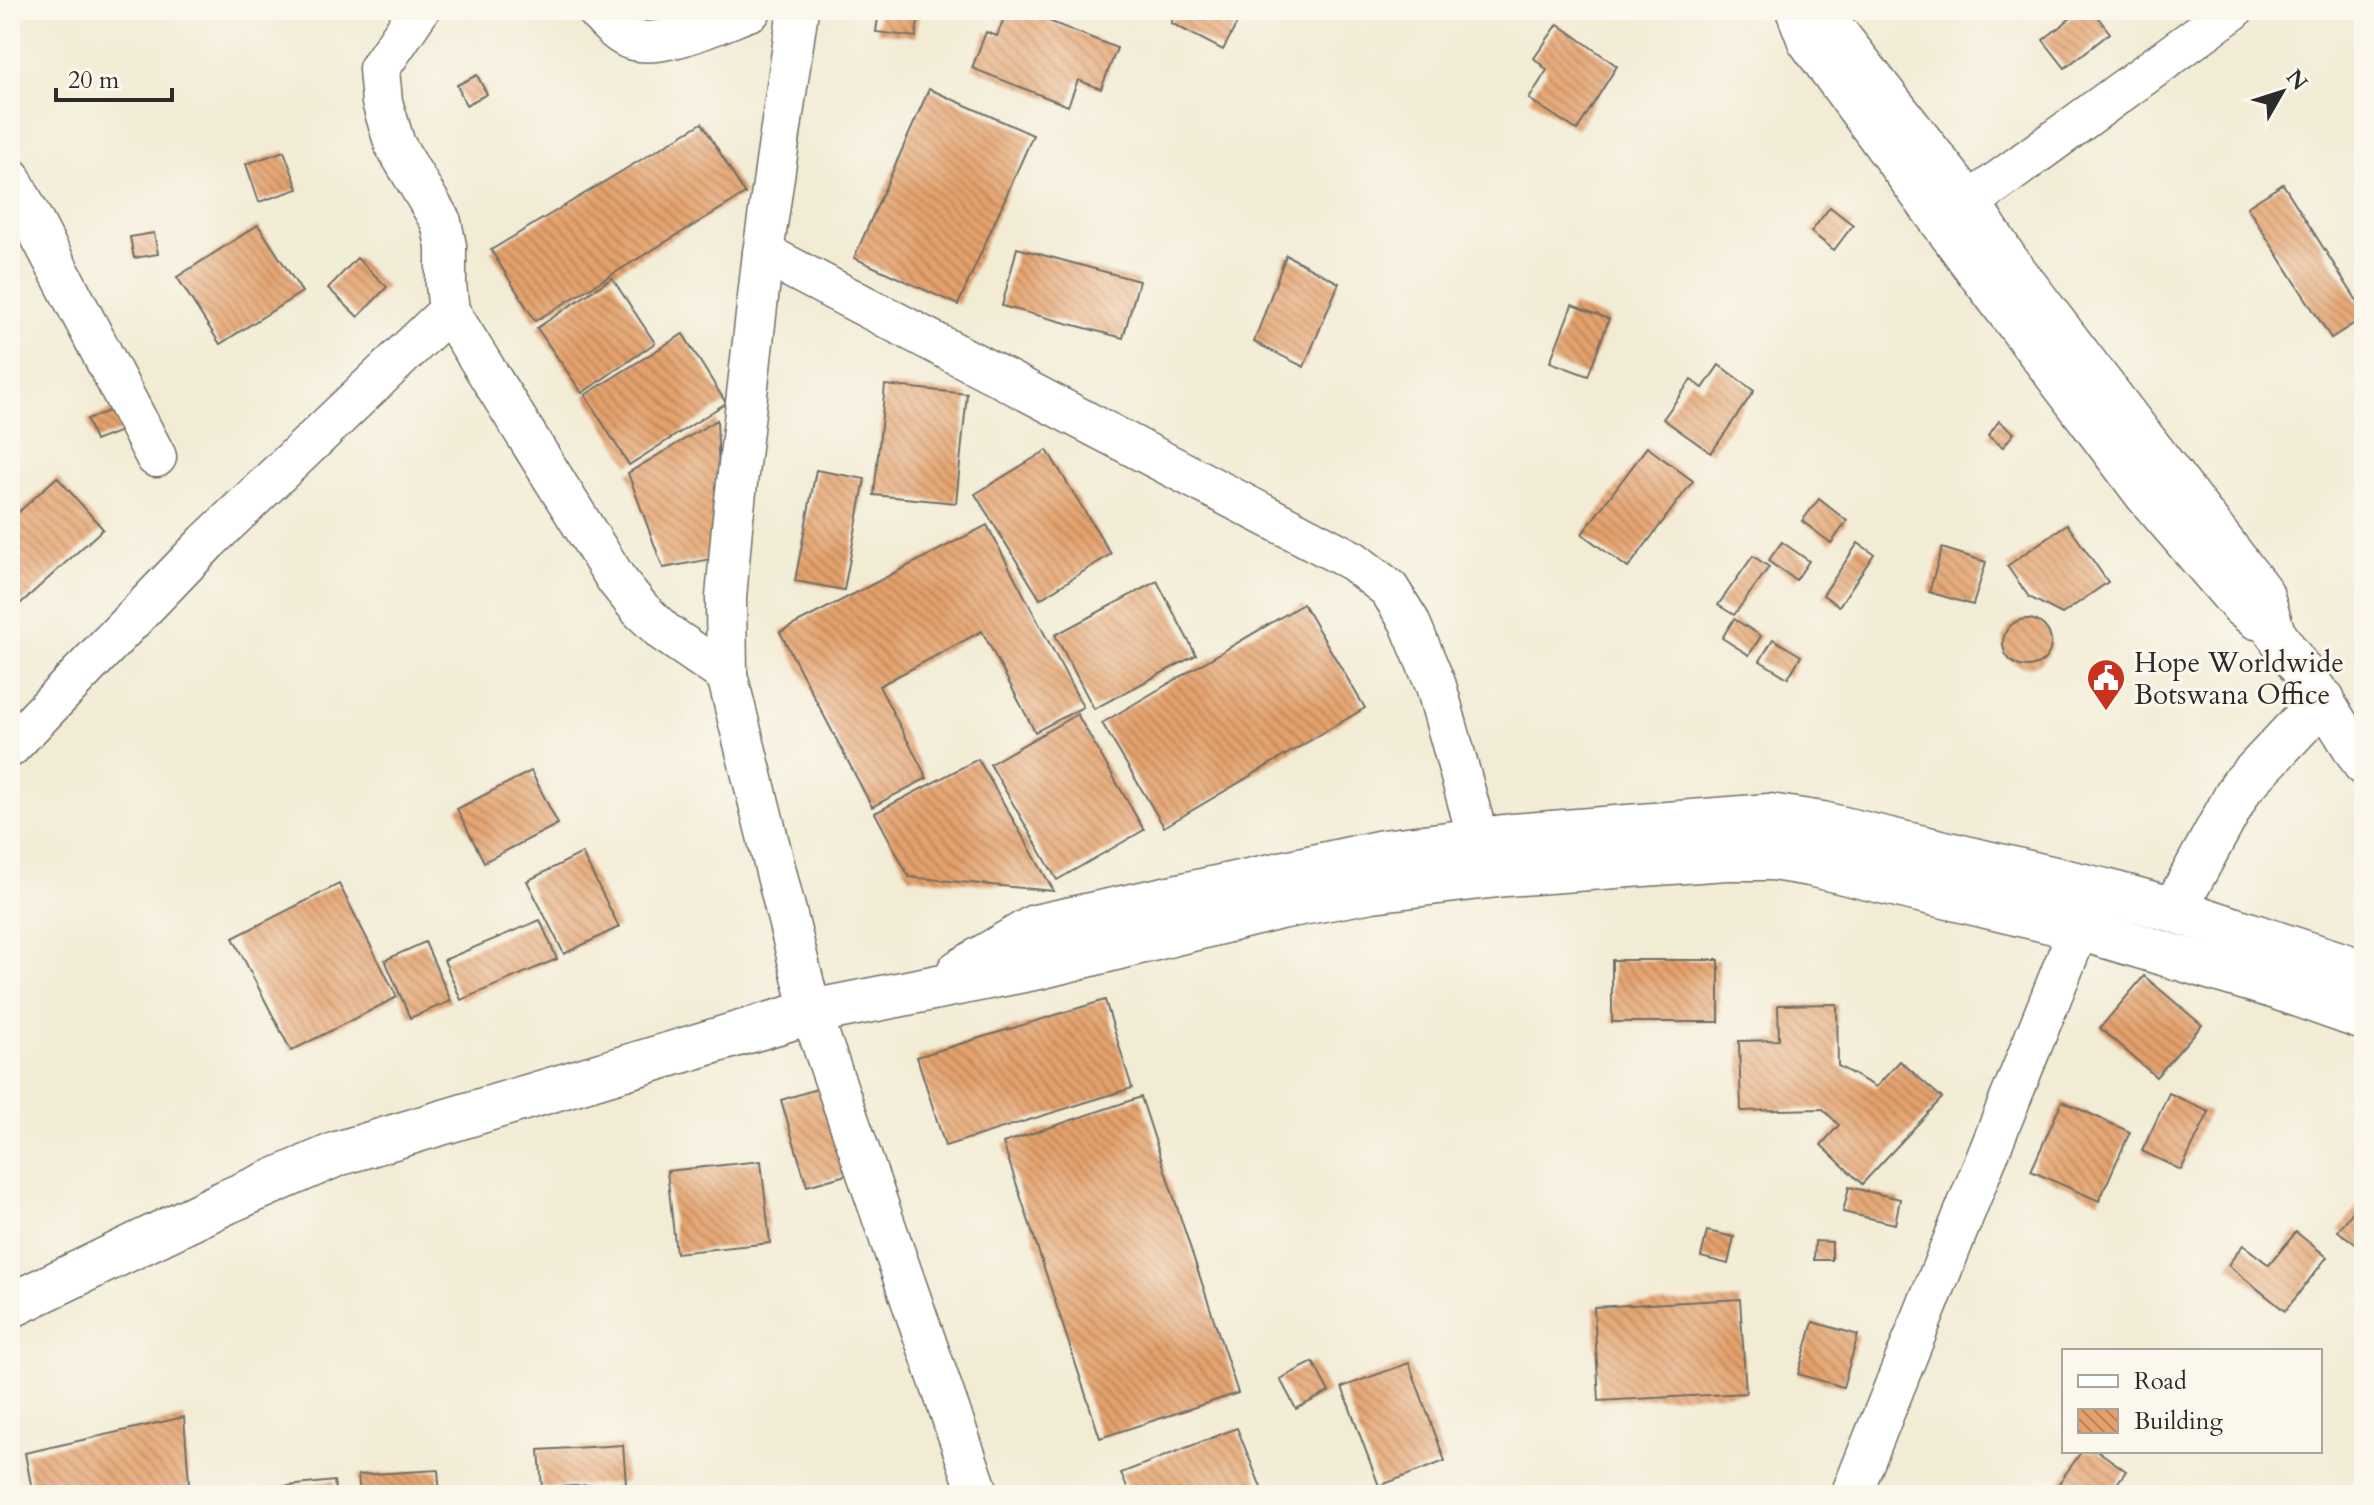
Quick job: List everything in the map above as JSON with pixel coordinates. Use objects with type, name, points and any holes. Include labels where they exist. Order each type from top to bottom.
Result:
[{"type":"street","points":[[419,10],[379,69],[382,102],[395,145],[441,222],[446,246],[449,311],[616,579],[664,632],[727,675]]},
{"type":"street","points":[[596,10],[624,37],[645,44],[664,41],[751,10]]},
{"type":"street","points":[[798,10],[763,253],[728,569],[727,675],[811,1012],[979,1495]]},
{"type":"street","points":[[1796,10],[1808,41],[1996,270],[2158,484],[2241,607],[2275,633],[2323,700],[2364,766]]},
{"type":"street","points":[[1815,10],[1829,22],[1970,202],[1996,270]]},
{"type":"street","points":[[1970,202],[2233,10]]},
{"type":"street","points":[[10,177],[156,457]]},
{"type":"street","points":[[763,253],[1371,573],[1389,589],[1409,621],[1436,686],[1477,859]]},
{"type":"street","points":[[10,747],[207,542],[449,311]]},
{"type":"street","points":[[2174,910],[2241,787],[2323,700]]},
{"type":"street","points":[[1477,859],[1512,836],[1769,816],[1822,824],[2105,891],[2174,910],[2364,972]]},
{"type":"street","points":[[10,1306],[226,1202],[337,1154],[811,1012],[1039,967],[1280,907],[1372,890],[1477,859],[1773,858],[1810,864],[2079,928],[2276,987],[2364,1018]]},
{"type":"street","points":[[1851,1495],[2079,928],[2105,891]]},
{"type":"building","points":[[879,10],[919,10],[916,37],[876,32]]},
{"type":"building","points":[[1007,10],[1021,10],[1117,48],[1101,89],[1078,80],[1068,106],[972,68],[986,32],[997,36]]},
{"type":"building","points":[[1178,10],[1244,10],[1223,50],[1171,23]]},
{"type":"building","points":[[2081,10],[2092,10],[2110,33],[2065,68],[2043,40]]},
{"type":"building","points":[[1558,24],[1617,66],[1577,130],[1529,99],[1547,70],[1534,58]]},
{"type":"building","points":[[477,75],[487,94],[466,105],[457,85]]},
{"type":"building","points":[[929,89],[1033,135],[958,305],[854,258]]},
{"type":"building","points":[[702,123],[745,194],[535,321],[491,250]]},
{"type":"building","points":[[284,151],[298,189],[259,202],[246,164]]},
{"type":"building","points":[[2283,184],[2364,312],[2364,317],[2331,338],[2247,207]]},
{"type":"building","points":[[1830,207],[1853,225],[1834,250],[1811,232]]},
{"type":"building","points":[[258,225],[302,292],[220,344],[177,277]]},
{"type":"building","points":[[154,233],[158,254],[134,258],[130,237]]},
{"type":"building","points":[[1017,248],[1139,281],[1123,338],[1002,306]]},
{"type":"building","points":[[1286,255],[1339,283],[1304,367],[1254,342]]},
{"type":"building","points":[[357,258],[387,287],[358,317],[328,288]]},
{"type":"building","points":[[612,278],[655,343],[582,393],[537,328]]},
{"type":"building","points":[[1572,305],[1609,319],[1588,376],[1550,362]]},
{"type":"building","points":[[683,334],[726,403],[629,465],[585,395]]},
{"type":"building","points":[[1719,365],[1754,391],[1711,453],[1663,419],[1691,380],[1703,388]]},
{"type":"building","points":[[885,385],[967,394],[956,503],[874,495]]},
{"type":"building","points":[[114,409],[121,431],[95,441],[87,419]]},
{"type":"building","points":[[717,420],[722,557],[663,568],[628,473]]},
{"type":"building","points":[[1999,421],[2014,433],[2003,447],[1988,436]]},
{"type":"building","points":[[1647,447],[1693,481],[1628,568],[1582,534]]},
{"type":"building","points":[[1047,450],[1111,554],[1040,599],[975,494]]},
{"type":"building","points":[[816,470],[865,479],[844,590],[795,581]]},
{"type":"building","points":[[57,477],[103,529],[10,613],[10,520]]},
{"type":"building","points":[[1819,499],[1847,521],[1831,543],[1802,521]]},
{"type":"building","points":[[2067,524],[2108,582],[2062,614],[2029,597],[2007,566]]},
{"type":"building","points":[[987,525],[1083,707],[1035,732],[982,631],[879,686],[927,778],[872,807],[780,632]]},
{"type":"building","points":[[1782,542],[1809,561],[1796,580],[1768,561]]},
{"type":"building","points":[[1858,543],[1874,554],[1839,606],[1823,595]]},
{"type":"building","points":[[1942,548],[1986,562],[1973,605],[1929,592]]},
{"type":"building","points":[[1753,556],[1769,567],[1734,615],[1718,605]]},
{"type":"building","points":[[1157,581],[1196,655],[1094,709],[1055,635]]},
{"type":"building","points":[[1303,604],[1365,708],[1164,827],[1102,723]]},
{"type":"building","points":[[1734,619],[1761,636],[1749,655],[1722,638]]},
{"type":"building","points":[[2027,619],[2036,620],[2044,626],[2050,634],[2050,652],[2044,660],[2036,666],[2027,667],[2018,666],[2010,660],[2004,652],[2003,643],[2004,634],[2010,626],[2018,620]]},
{"type":"building","points":[[1773,639],[1801,656],[1788,678],[1760,661]]},
{"type":"building","points":[[1077,714],[1144,830],[1057,880],[990,764]]},
{"type":"building","points":[[978,759],[1054,891],[909,877],[875,813]]},
{"type":"building","points":[[531,771],[558,824],[484,862],[457,809]]},
{"type":"building","points":[[582,853],[619,927],[564,954],[527,881]]},
{"type":"building","points":[[339,884],[397,997],[291,1051],[233,938]]},
{"type":"building","points":[[540,920],[557,959],[461,1000],[444,960]]},
{"type":"building","points":[[425,942],[451,1001],[410,1018],[385,960]]},
{"type":"building","points":[[1612,960],[1719,960],[1719,1022],[1612,1022]]},
{"type":"building","points":[[2144,976],[2202,1025],[2156,1077],[2100,1028]]},
{"type":"building","points":[[1105,1000],[1132,1088],[945,1146],[917,1057]]},
{"type":"building","points":[[1837,1004],[1838,1066],[1876,1087],[1900,1061],[1942,1098],[1862,1184],[1821,1145],[1839,1125],[1823,1109],[1741,1111],[1739,1041],[1779,1040],[1778,1005]]},
{"type":"building","points":[[820,1088],[846,1175],[807,1186],[781,1100]]},
{"type":"building","points":[[2169,1093],[2209,1112],[2181,1170],[2142,1151]]},
{"type":"building","points":[[1141,1097],[1238,1393],[1100,1438],[1003,1143]]},
{"type":"building","points":[[2062,1101],[2130,1132],[2099,1201],[2031,1171]]},
{"type":"building","points":[[761,1161],[770,1243],[676,1253],[667,1171]]},
{"type":"building","points":[[1849,1187],[1900,1199],[1895,1224],[1843,1212]]},
{"type":"building","points":[[2364,1197],[2364,1250],[2338,1231]]},
{"type":"building","points":[[1707,1231],[1734,1237],[1728,1264],[1701,1257]]},
{"type":"building","points":[[2296,1232],[2327,1257],[2285,1311],[2228,1265],[2243,1245],[2269,1265]]},
{"type":"building","points":[[1815,1241],[1832,1242],[1832,1260],[1814,1260]]},
{"type":"building","points":[[1740,1299],[1746,1393],[1599,1401],[1594,1307]]},
{"type":"building","points":[[1813,1322],[1858,1335],[1843,1387],[1798,1374]]},
{"type":"building","points":[[1313,1362],[1329,1392],[1296,1409],[1280,1379]]},
{"type":"building","points":[[1409,1363],[1445,1461],[1379,1486],[1342,1387]]},
{"type":"building","points":[[184,1417],[190,1495],[33,1495],[25,1453]]},
{"type":"building","points":[[1237,1428],[1264,1495],[1130,1495],[1121,1473]]},
{"type":"building","points":[[623,1445],[626,1483],[542,1488],[539,1450]]},
{"type":"building","points":[[2081,1453],[2101,1453],[2126,1471],[2109,1495],[2077,1495],[2059,1483]]},
{"type":"building","points":[[438,1470],[440,1495],[360,1495],[358,1475]]},
{"type":"building","points":[[334,1481],[336,1495],[261,1495],[260,1489]]},
{"type":"place","name":"Hope Worldwide Botswana Office","points":[[2106,712]]}]
